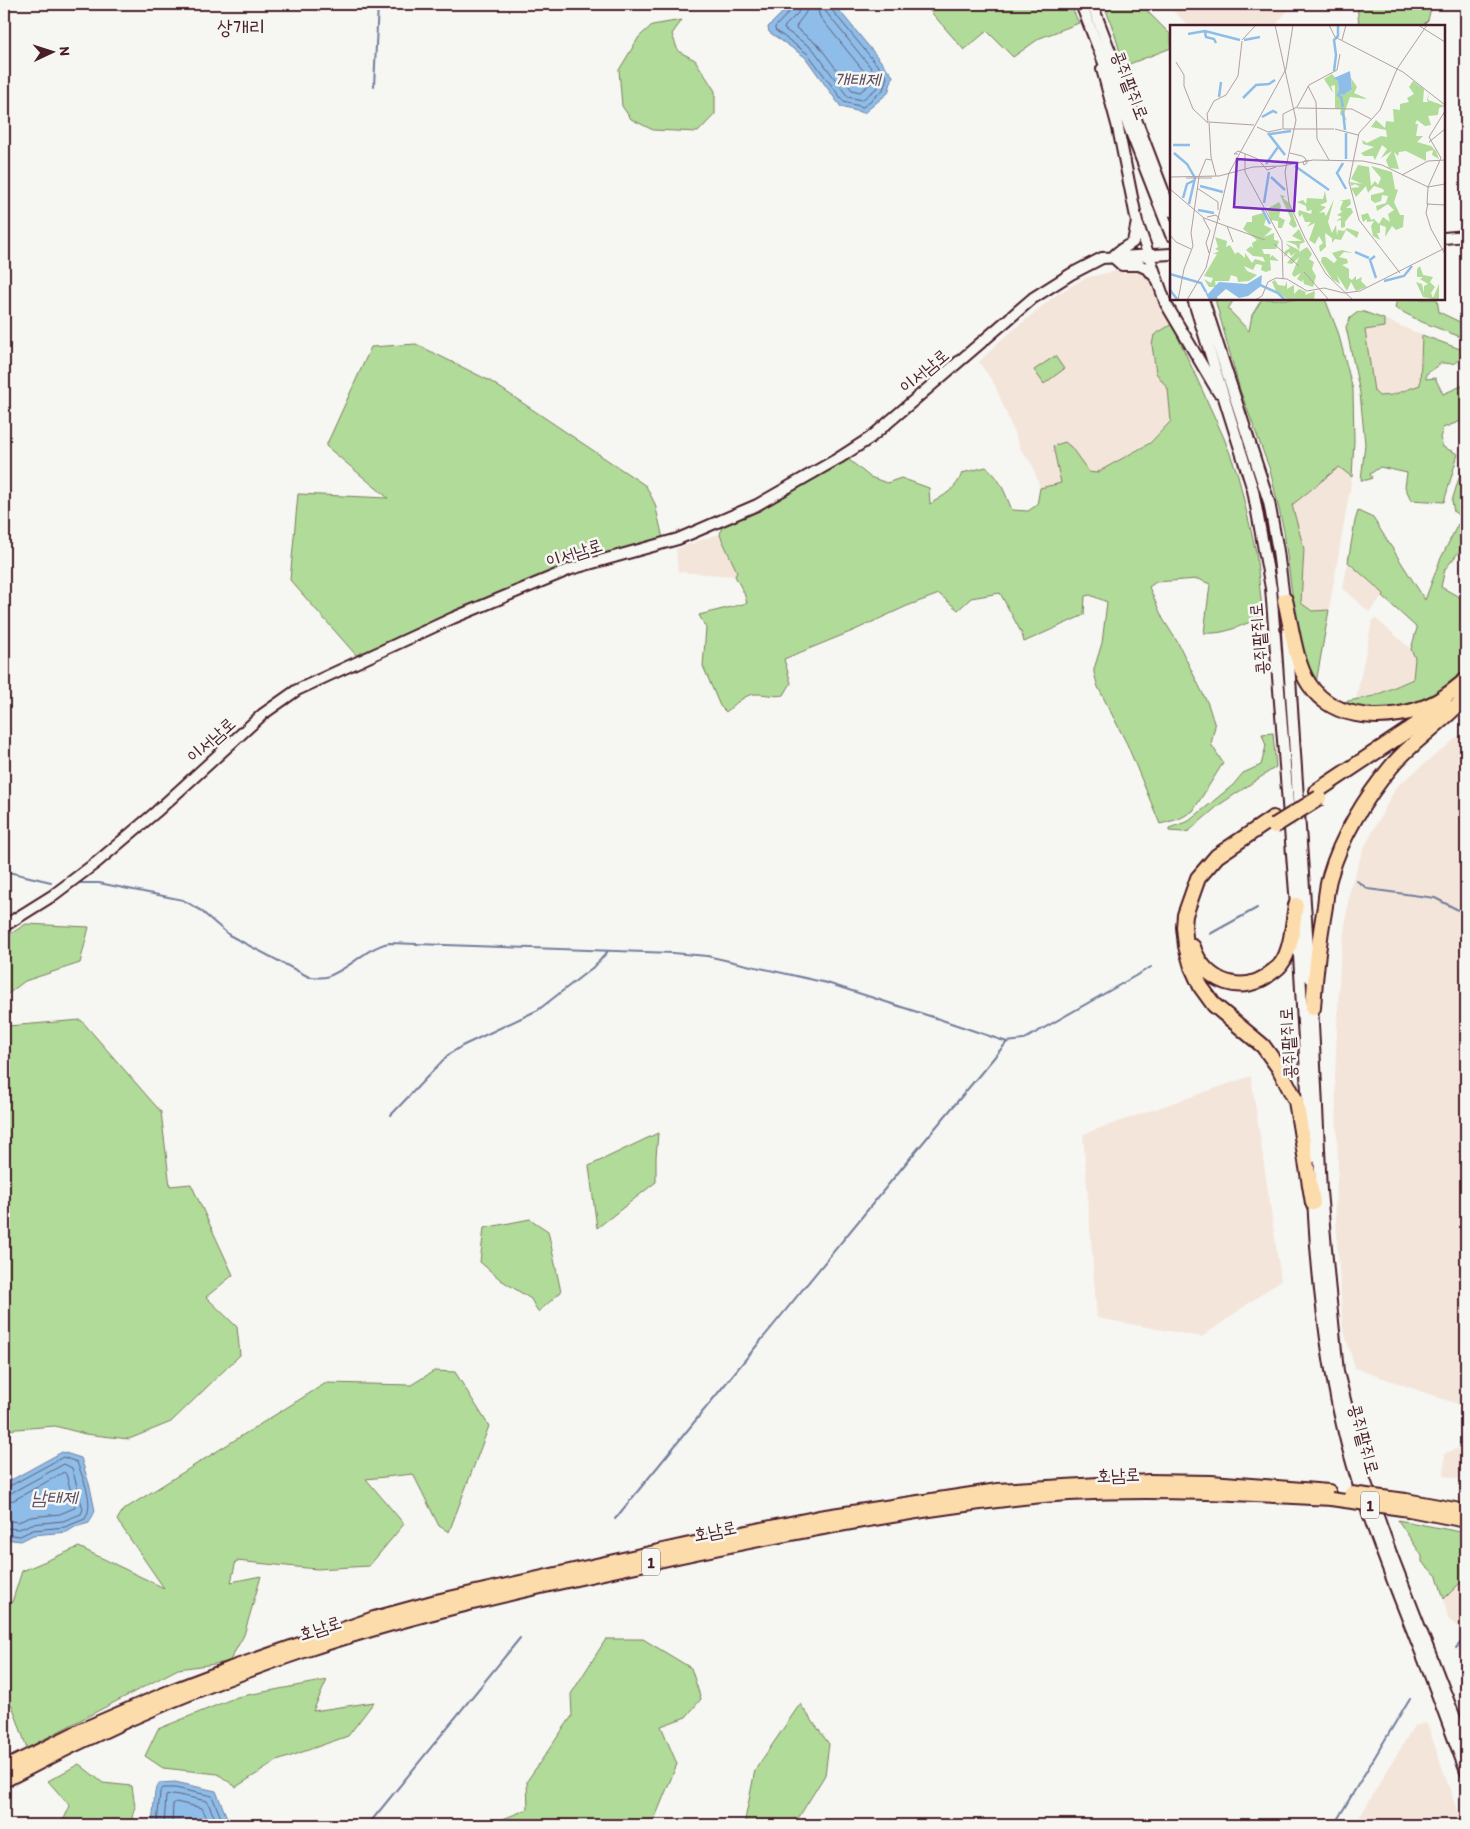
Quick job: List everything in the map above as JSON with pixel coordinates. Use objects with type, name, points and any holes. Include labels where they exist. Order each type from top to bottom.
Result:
[{"type":"highway","points":[[1285,600],[1300,665],[1309,685],[1327,702],[1349,712],[1368,717],[1389,716],[1415,711],[1446,696],[1466,681]]},
{"type":"highway","points":[[1318,795],[1446,703],[1466,681]]},
{"type":"highway","points":[[1313,1008],[1319,939],[1330,876],[1360,809],[1392,766],[1407,750],[1454,710],[1466,695]]},
{"type":"highway","points":[[1313,1203],[1296,1101],[1279,1068],[1263,1046],[1214,1005],[1201,987],[1188,953],[1184,927],[1185,914],[1198,878],[1217,856],[1413,735],[1466,695]]},
{"type":"highway","points":[[1273,822],[1219,866],[1206,884],[1194,908],[1191,935],[1193,948],[1199,962],[1211,975],[1230,983],[1251,984],[1267,977],[1281,964],[1290,944],[1296,905]]},
{"type":"highway","name":"호남로","points":[[4,1768],[85,1728],[173,1690],[374,1618],[436,1601],[819,1517],[998,1490],[1149,1481],[1220,1482],[1466,1511]]},
{"type":"highway","name":"호남로","points":[[4,1782],[89,1738],[155,1709],[226,1680],[308,1650],[438,1611],[689,1554],[824,1527],[1003,1500],[1071,1494],[1162,1491],[1331,1495]]},
{"type":"highway","name":"호남로","points":[[1408,1505],[1466,1521]]},
{"type":"main road","name":"콩쥐팥쥐로","points":[[1081,4],[1170,230]]},
{"type":"main road","name":"콩쥐팥쥐로","points":[[1092,4],[1170,208]]},
{"type":"main road","points":[[1106,68],[1102,70],[1118,128],[1137,222],[1156,278],[1166,304],[1228,408]]},
{"type":"main road","points":[[1137,222],[1132,242],[1124,249],[1117,251],[1113,257],[1122,265],[1142,266],[1148,269],[1156,278]]},
{"type":"main road","points":[[1445,238],[1466,236]]},
{"type":"main road","name":"이서남로","points":[[4,926],[52,896],[97,862],[156,812],[263,714],[297,690],[453,618],[571,569],[678,539],[758,505],[870,438],[1033,298],[1071,274],[1102,258],[1170,254]]},
{"type":"main road","name":"콩쥐팥쥐로","points":[[1193,300],[1253,490],[1271,588],[1296,905],[1313,1203],[1320,1290],[1330,1365],[1347,1446],[1378,1543],[1466,1772]]},
{"type":"main road","name":"콩쥐팥쥐로","points":[[1203,300],[1269,502],[1285,600],[1313,1008],[1322,1191],[1338,1372],[1365,1480],[1391,1553],[1466,1746]]},
{"type":"shaded area","points":[[1166,4],[1293,4],[1276,25],[1188,25]]},
{"type":"shaded area","points":[[1137,269],[1145,273],[1153,282],[1172,324],[1154,334],[1156,373],[1168,389],[1171,421],[1150,442],[1096,473],[1089,472],[1071,447],[1054,446],[1061,483],[1040,488],[1033,466],[1021,450],[995,385],[979,362],[1000,341],[1056,295],[1085,278],[1119,270]]},
{"type":"shaded area","points":[[1384,319],[1422,335],[1420,385],[1392,395],[1379,396],[1374,392],[1365,330],[1384,327]]},
{"type":"shaded area","points":[[1339,467],[1352,477],[1329,610],[1312,611],[1301,603],[1304,549],[1292,505]]},
{"type":"shaded area","points":[[715,535],[720,535],[737,572],[735,576],[678,572],[676,549]]},
{"type":"shaded area","points":[[1348,562],[1384,594],[1369,612],[1343,588]]},
{"type":"shaded area","points":[[1375,618],[1411,649],[1415,657],[1413,678],[1374,696],[1356,699],[1372,622]]},
{"type":"shaded area","points":[[1466,730],[1466,1407],[1355,1368],[1343,1328],[1335,1207],[1338,1168],[1335,1076],[1340,963],[1350,888],[1364,848],[1396,787]]},
{"type":"shaded area","points":[[1251,1076],[1281,1280],[1202,1337],[1097,1318],[1083,1134]]},
{"type":"shaded area","points":[[1466,1407],[1466,1480],[1444,1476],[1445,1453],[1459,1448]]},
{"type":"shaded area","points":[[1466,1577],[1466,1623],[1459,1628],[1448,1619],[1444,1599]]},
{"type":"shaded area","points":[[1427,1723],[1462,1825],[1355,1825],[1414,1726]]},
{"type":"green space","points":[[924,4],[1070,4],[1079,23],[1040,38],[1013,57],[987,31],[964,50]]},
{"type":"green space","points":[[1104,4],[1140,4],[1170,34],[1170,48],[1124,66]]},
{"type":"green space","points":[[1357,4],[1432,4],[1428,20],[1423,25],[1359,25]]},
{"type":"green space","points":[[682,20],[672,34],[678,51],[695,60],[715,91],[715,114],[698,132],[653,130],[631,119],[622,106],[619,70],[639,37],[652,25]]},
{"type":"green space","points":[[1215,300],[1233,300],[1228,309],[1249,331],[1252,315],[1261,300],[1325,300],[1338,332],[1353,390],[1354,441],[1352,477],[1339,467],[1292,505],[1304,549],[1301,603],[1312,611],[1329,610],[1316,683],[1306,667],[1298,641],[1284,531],[1270,470],[1240,390]]},
{"type":"green space","points":[[1397,300],[1437,300],[1439,312],[1466,325],[1466,339],[1422,322],[1395,308]]},
{"type":"green space","points":[[1358,312],[1364,312],[1384,319],[1384,327],[1365,330],[1374,391],[1379,396],[1392,395],[1420,385],[1422,335],[1460,349],[1462,354],[1459,361],[1451,364],[1440,363],[1426,374],[1426,379],[1435,378],[1443,394],[1466,384],[1466,419],[1443,428],[1440,438],[1443,447],[1458,454],[1444,502],[1411,500],[1405,487],[1407,473],[1380,467],[1370,474],[1372,478],[1361,480],[1365,444],[1360,393],[1346,327],[1350,318]]},
{"type":"green space","points":[[1172,324],[1224,438],[1238,475],[1256,552],[1263,618],[1221,632],[1204,633],[1210,584],[1198,579],[1156,582],[1149,587],[1163,619],[1178,643],[1208,704],[1215,726],[1211,744],[1223,763],[1193,811],[1179,819],[1160,824],[1127,744],[1098,687],[1094,669],[1102,643],[1107,602],[1090,595],[1085,596],[1084,615],[1024,642],[1022,634],[1000,593],[971,598],[958,610],[939,594],[784,659],[791,683],[784,695],[749,695],[726,712],[720,706],[703,666],[706,628],[699,615],[747,603],[735,576],[737,572],[720,535],[722,526],[759,509],[847,458],[870,477],[887,483],[901,478],[929,488],[930,504],[953,488],[962,473],[986,467],[999,481],[1012,510],[1028,511],[1037,505],[1040,488],[1061,483],[1053,446],[1065,442],[1071,447],[1089,472],[1096,473],[1150,443],[1171,421],[1168,389],[1156,373],[1152,345],[1154,335]]},
{"type":"green space","points":[[416,344],[490,381],[646,486],[655,504],[664,543],[571,569],[453,618],[356,655],[290,580],[298,494],[388,498],[326,446],[371,347]]},
{"type":"green space","points":[[1055,356],[1064,369],[1044,384],[1034,370]]},
{"type":"green space","points":[[1466,455],[1466,519],[1454,512],[1452,501]]},
{"type":"green space","points":[[1358,511],[1373,518],[1425,600],[1440,560],[1458,524],[1465,525],[1466,521],[1466,546],[1461,544],[1459,552],[1445,569],[1441,587],[1463,599],[1466,592],[1466,669],[1443,690],[1420,702],[1387,710],[1360,709],[1343,702],[1374,696],[1413,679],[1415,658],[1411,649],[1417,628],[1383,597],[1384,594],[1348,562]]},
{"type":"green space","points":[[1273,733],[1276,767],[1219,805],[1189,831],[1169,831],[1169,828],[1189,821],[1233,785],[1243,773],[1261,765],[1266,746],[1262,734]]},
{"type":"green space","points":[[26,924],[89,927],[80,963],[25,981],[4,997],[4,938]]},
{"type":"green space","points":[[4,1018],[8,1026],[81,1020],[161,1112],[170,1186],[191,1184],[233,1275],[206,1297],[237,1327],[240,1355],[171,1422],[129,1439],[85,1434],[55,1426],[4,1430]]},
{"type":"green space","points":[[658,1133],[656,1182],[597,1228],[589,1166]]},
{"type":"green space","points":[[530,1219],[548,1231],[561,1292],[538,1312],[531,1299],[501,1280],[480,1262],[484,1228]]},
{"type":"green space","points":[[434,1371],[455,1372],[489,1426],[449,1532],[439,1526],[413,1474],[366,1479],[404,1524],[369,1566],[317,1569],[236,1561],[231,1582],[261,1576],[244,1635],[229,1662],[178,1669],[27,1748],[12,1705],[4,1706],[4,1604],[12,1602],[22,1571],[79,1547],[164,1588],[117,1520],[123,1510],[326,1383],[411,1385]]},
{"type":"green space","points":[[1398,1520],[1466,1533],[1466,1577],[1444,1599],[1437,1576],[1422,1562],[1422,1556]]},
{"type":"green space","points":[[606,1639],[643,1639],[691,1668],[701,1699],[686,1717],[661,1726],[677,1764],[652,1825],[521,1825],[503,1819],[528,1809],[527,1781],[572,1716],[571,1694]]},
{"type":"green space","points":[[327,1680],[313,1711],[374,1702],[348,1736],[277,1761],[236,1787],[218,1774],[163,1768],[145,1756],[158,1729],[237,1697]]},
{"type":"green space","points":[[800,1704],[829,1744],[825,1775],[794,1825],[744,1825],[755,1770]]},
{"type":"green space","points":[[79,1764],[103,1783],[132,1786],[135,1807],[130,1825],[61,1825],[70,1806],[48,1781]]},
{"type":"water","name":"개태제","points":[[791,4],[834,4],[893,76],[888,93],[864,113],[841,107],[805,57],[769,32],[768,27]]},
{"type":"water","name":"남태제","points":[[62,1452],[81,1458],[95,1511],[89,1523],[75,1527],[67,1532],[33,1535],[21,1541],[4,1539],[4,1484]]},
{"type":"water","points":[[175,1782],[216,1791],[230,1825],[152,1825],[155,1791],[159,1783]]},
{"type":"waterway","points":[[374,86],[378,4]]},
{"type":"waterway","points":[[4,871],[51,882]]},
{"type":"waterway","points":[[1357,881],[1368,889],[1435,898],[1466,914]]},
{"type":"waterway","points":[[81,883],[99,883],[183,900],[200,910],[229,935],[309,977],[324,977],[334,974],[372,949],[389,943],[673,953],[707,956],[827,983],[1007,1042],[1023,1040],[1151,967]]},
{"type":"waterway","points":[[1210,934],[1257,908]]},
{"type":"waterway","points":[[391,1115],[448,1055],[462,1046],[538,1010],[596,965],[608,951]]},
{"type":"waterway","points":[[615,1519],[1007,1042]]},
{"type":"waterway","points":[[1456,1648],[1466,1637]]},
{"type":"waterway","points":[[368,1825],[520,1638]]},
{"type":"waterway","points":[[1334,1825],[1410,1698]]},
{"type":"district","name":"상개리","points":[[241,27]]}]
